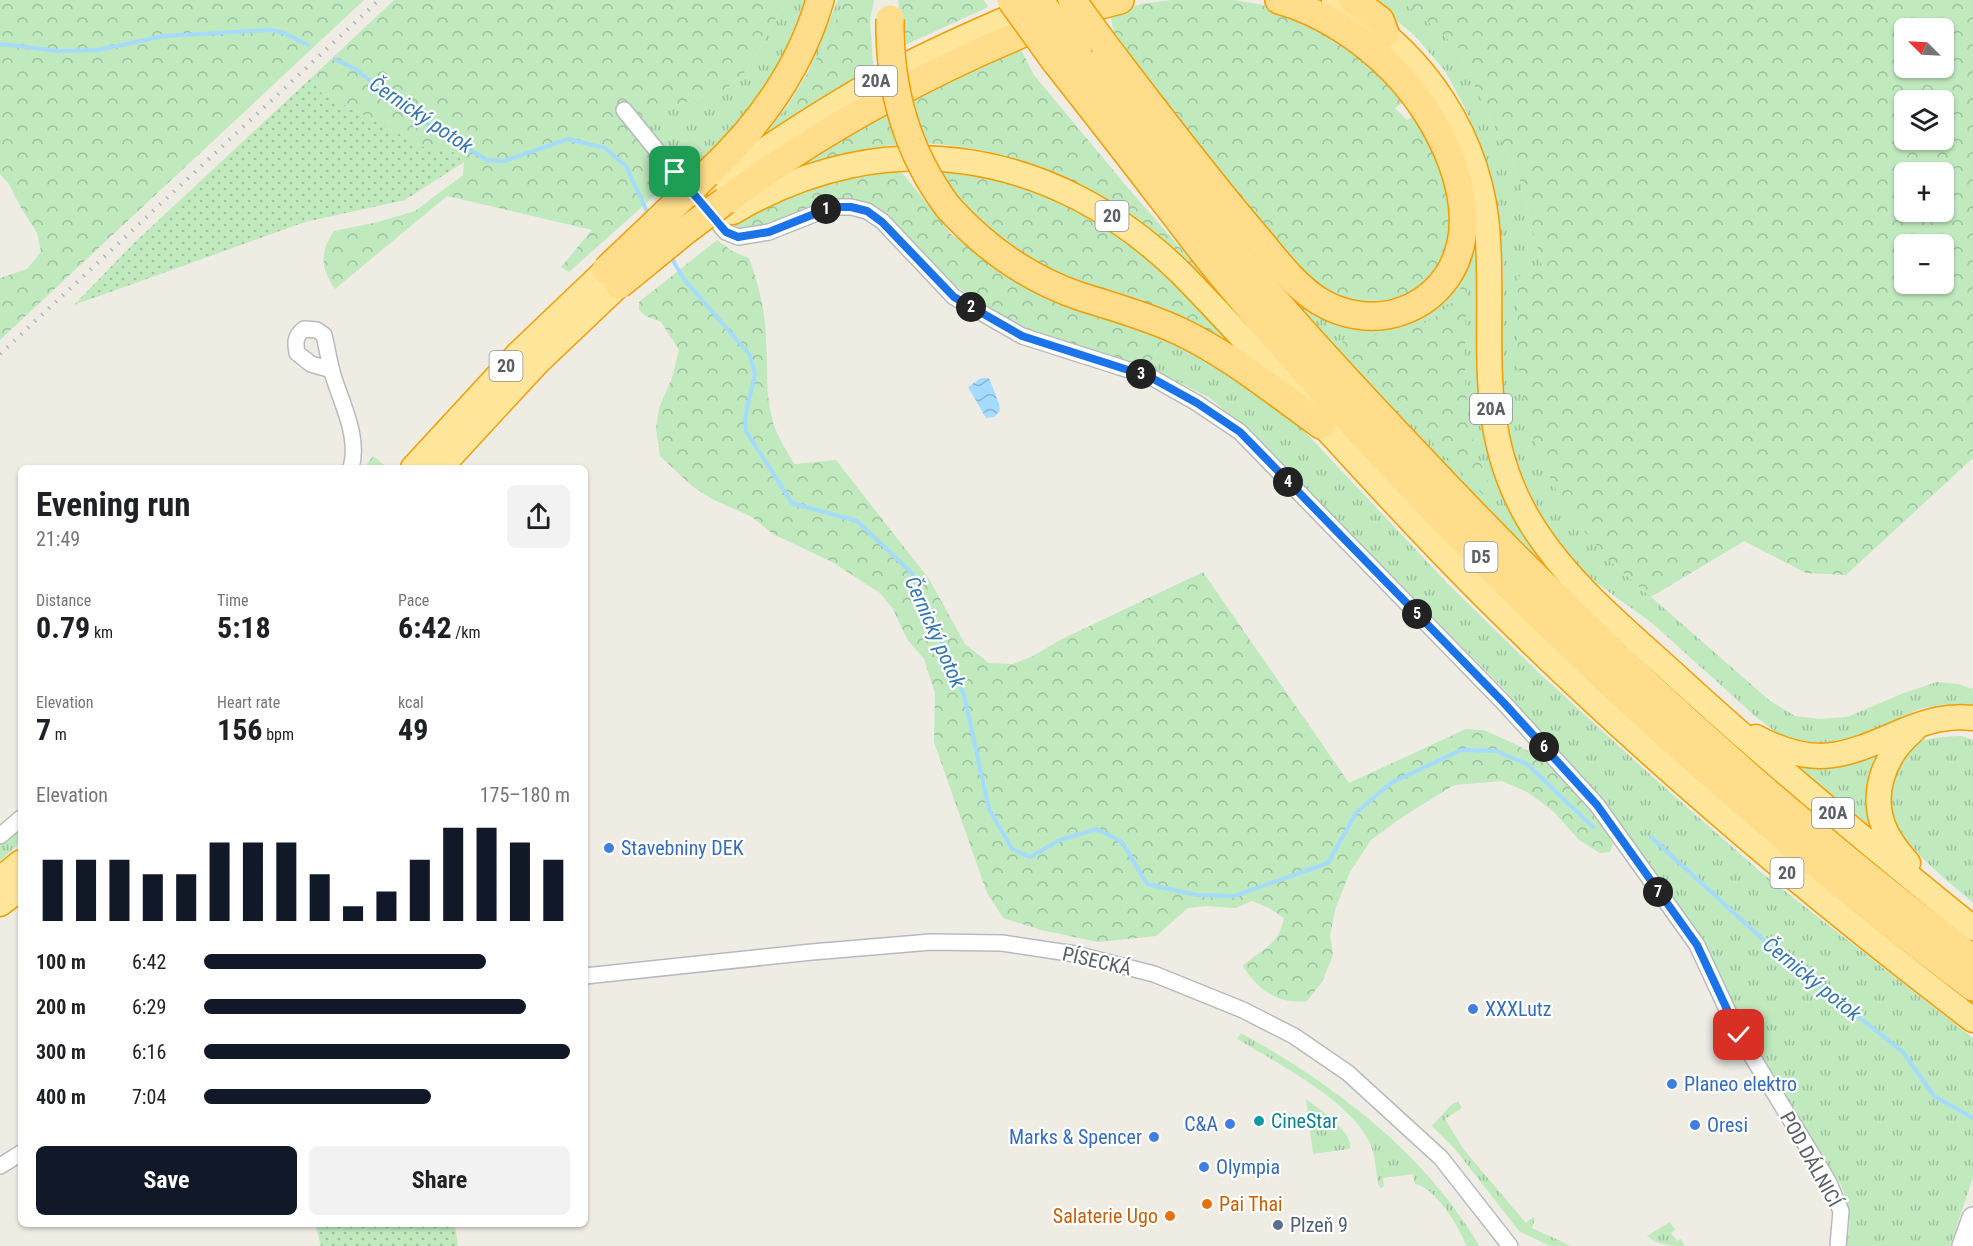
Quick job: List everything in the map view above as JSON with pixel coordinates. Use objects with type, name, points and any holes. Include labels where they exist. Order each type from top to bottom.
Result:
[{"type":"highway","points":[[720,193],[741,140],[773,100],[798,57],[820,0]]},
{"type":"highway","name":"D5","points":[[1011,0],[1067,57],[1155,154],[1243,262],[1361,396],[1491,534],[1604,645],[1744,772],[1887,892],[1973,959]]},
{"type":"highway","name":"D5","points":[[1039,0],[1067,57],[1220,272],[1342,411],[1474,551],[1653,723],[1755,814],[1874,911],[1973,987]]},
{"type":"highway","name":"20A","points":[[720,193],[769,146],[873,83],[992,25],[1051,0]]},
{"type":"highway","points":[[1072,0],[1233,210],[1286,272],[1309,294],[1337,310],[1357,315],[1389,315],[1410,308],[1430,296],[1439,287],[1453,267],[1460,250],[1463,229],[1461,198],[1448,152],[1422,105],[1409,87],[1379,56],[1324,18],[1279,0]]},
{"type":"highway","points":[[612,278],[720,193],[783,160],[822,135],[924,80],[1047,22],[1120,0]]},
{"type":"highway","name":"20A","points":[[1334,0],[1385,33],[1415,63],[1441,96],[1462,134],[1478,176],[1488,240],[1490,398],[1496,441],[1516,497],[1537,533],[1563,567],[1620,625],[1724,720],[1784,773],[1973,928]]},
{"type":"highway","points":[[1353,0],[1380,20],[1385,33]]},
{"type":"highway","points":[[890,9],[893,78],[905,129],[925,172],[948,207],[977,237],[1023,271],[1079,296],[1154,321],[1202,343],[1321,424]]},
{"type":"highway","name":"20","points":[[720,193],[770,192],[828,169],[875,161],[922,159],[968,162],[1016,172],[1062,189],[1107,213],[1156,249],[1203,296],[1440,552],[1609,716],[1775,864],[1973,1020]]},
{"type":"highway","name":"20","points":[[416,465],[519,353],[612,278]]},
{"type":"highway","name":"20","points":[[443,465],[612,278]]},
{"type":"highway","points":[[1724,720],[1782,750],[1820,757],[1851,752],[1924,722],[1944,717],[1973,718]]},
{"type":"highway","points":[[1924,722],[1898,745],[1886,766],[1880,787],[1880,809],[1890,840],[1943,904]]},
{"type":"highway","points":[[0,879],[18,864]]},
{"type":"highway","points":[[0,904],[18,890]]},
{"type":"main road","points":[[1963,1246],[1973,1218]]},
{"type":"street","name":"POD DÁLNICÍ","points":[[624,110],[726,232],[738,237],[769,232],[832,207],[851,207],[867,211],[882,222],[954,297],[1022,336],[1150,377],[1197,403],[1240,432],[1503,702],[1597,805],[1697,945],[1739,1035],[1828,1181],[1841,1211],[1838,1246]]},
{"type":"street","points":[[332,370],[353,435],[354,456],[352,465]]},
{"type":"street","points":[[0,836],[18,821]]},
{"type":"street","name":"PÍSECKÁ","points":[[588,976],[931,942],[1002,943],[1023,946],[1075,954],[1154,974],[1243,1010],[1294,1036],[1348,1073],[1440,1158],[1510,1246]]},
{"type":"street","points":[[0,1166],[18,1155]]},
{"type":"green space","points":[[0,0],[364,0],[0,340],[0,278],[27,269],[41,252],[37,233],[9,184],[0,174]]},
{"type":"green space","points":[[394,0],[786,0],[748,69],[726,89],[696,100],[652,110],[643,119],[646,129],[680,173],[569,272],[561,267],[592,230],[447,196],[335,289],[324,267],[324,253],[334,231],[378,222],[415,211],[463,175],[464,162],[451,150],[431,151],[320,92],[311,78]]},
{"type":"green space","points":[[786,0],[809,0],[787,53],[734,132],[705,157],[680,173],[646,129],[643,119],[652,110],[696,100],[726,89],[748,69]]},
{"type":"green space","points":[[838,0],[844,0],[829,38],[807,74]]},
{"type":"green space","points":[[844,0],[874,0],[870,19],[873,66],[795,117],[788,105],[829,38]]},
{"type":"green space","points":[[898,0],[984,0],[988,7],[903,46]]},
{"type":"green space","points":[[1172,0],[1234,0],[1263,5],[1304,18],[1344,42],[1406,100],[1395,108],[1407,120],[1418,114],[1432,139],[1452,204],[1448,244],[1442,260],[1429,279],[1410,295],[1394,300],[1373,304],[1351,303],[1330,296],[1295,270],[1128,60],[1114,34],[1110,13],[1141,4]]},
{"type":"green space","points":[[1373,0],[1398,0],[1417,12],[1459,49],[1472,81],[1519,177],[1542,265],[1609,560],[1769,700],[1795,716],[1819,719],[1847,717],[1937,682],[1958,684],[1973,689],[1973,706],[1959,704],[1922,708],[1839,749],[1791,744],[1755,716],[1652,623],[1595,582],[1572,560],[1543,523],[1512,463],[1499,390],[1503,271],[1499,213],[1489,172],[1476,135],[1463,104],[1445,71],[1415,36]]},
{"type":"green space","points":[[1398,0],[1973,0],[1973,458],[1846,575],[1806,573],[1744,541],[1651,597],[1609,560],[1567,511],[1538,454],[1526,413],[1517,359],[1518,277],[1542,265],[1519,177],[1472,81],[1459,49],[1417,12]]},
{"type":"green space","points":[[1018,44],[1034,75],[1128,188],[1259,338],[1199,277],[1136,220],[1089,189],[1042,169],[983,151],[922,143],[867,149],[795,170],[796,163],[835,138]]},
{"type":"green space","points":[[311,78],[320,92],[431,151],[451,150],[464,162],[405,200],[305,222],[74,305],[132,245]]},
{"type":"green space","points":[[788,105],[795,117],[762,138]]},
{"type":"green space","points":[[936,168],[1009,180],[1081,210],[1151,257],[1241,351],[1071,285],[979,229]]},
{"type":"green space","points":[[900,170],[951,234],[980,255],[1164,338],[1147,369],[1031,330],[994,312],[937,273],[868,204],[746,231],[729,227],[777,200],[852,174]]},
{"type":"green space","points":[[1472,209],[1477,236],[1479,380],[1548,563],[1542,569],[1299,311],[1308,302],[1416,314]]},
{"type":"green space","points":[[717,240],[732,251],[749,258],[753,268],[764,318],[770,412],[777,433],[794,464],[836,460],[929,579],[965,644],[989,663],[1013,664],[1031,657],[1060,640],[1203,572],[1349,783],[1466,729],[1484,730],[1543,759],[1590,803],[1613,844],[1610,852],[1600,853],[1579,840],[1553,811],[1527,792],[1502,781],[1454,785],[1371,840],[1350,872],[1336,907],[1330,935],[1333,955],[1322,982],[1307,1001],[1296,1002],[1269,994],[1255,982],[1243,966],[1273,941],[1278,935],[1284,918],[1252,901],[1236,908],[1205,906],[1188,908],[1156,936],[1098,942],[1041,930],[1003,918],[987,893],[934,742],[935,693],[924,659],[907,639],[893,609],[880,593],[832,562],[773,534],[752,517],[712,499],[692,486],[660,456],[656,429],[659,408],[672,378],[679,350],[661,322],[646,316],[639,310],[639,302]]},
{"type":"green space","points":[[1463,285],[1467,288],[1465,370],[1468,411],[1476,451],[1494,495],[1487,499],[1341,346],[1345,336],[1388,334],[1427,322],[1450,304]]},
{"type":"green space","points":[[1164,338],[1195,350],[1270,399],[1308,435],[1447,583],[1540,674],[1655,779],[1763,874],[1973,1038],[1973,1177],[1950,1246],[1845,1246],[1849,1230],[1849,1215],[1841,1185],[1748,1038],[1707,947],[1609,812],[1505,690],[1257,438],[1210,398],[1147,369]]},
{"type":"green space","points":[[373,456],[384,465],[366,465]]},
{"type":"green space","points":[[1961,736],[1973,740],[1973,903],[1926,862],[1903,837],[1891,814],[1889,798],[1888,772],[1904,753],[1919,742]]},
{"type":"green space","points":[[1882,751],[1871,773],[1867,792],[1869,812],[1877,836],[1796,769],[1799,767],[1837,768]]},
{"type":"green space","points":[[18,831],[18,845],[0,861],[0,845]]},
{"type":"green space","points":[[1241,1033],[1326,1086],[1379,1127],[1426,1174],[1448,1200],[1479,1246],[1466,1246],[1446,1209],[1431,1192],[1415,1184],[1413,1174],[1383,1178],[1384,1187],[1380,1188],[1372,1148],[1361,1128],[1330,1098],[1311,1084],[1237,1039]]},
{"type":"green space","points":[[1306,1099],[1341,1129],[1347,1136],[1350,1149],[1313,1154]]},
{"type":"green space","points":[[1458,1101],[1462,1108],[1445,1119],[1464,1150],[1526,1223],[1533,1217],[1535,1219],[1532,1228],[1571,1246],[1550,1246],[1519,1231],[1455,1149],[1432,1126],[1451,1105]]},
{"type":"green space","points":[[1670,1222],[1675,1230],[1671,1233],[1677,1241],[1681,1239],[1685,1246],[1660,1243],[1647,1236]]},
{"type":"green space","points":[[316,1227],[455,1227],[458,1246],[321,1246]]},
{"type":"water","points":[[981,378],[989,378],[999,404],[1000,411],[994,417],[986,418],[968,387]]},
{"type":"waterway","name":"Černický potok","points":[[0,44],[59,51],[98,50],[164,36],[271,30],[284,33],[308,45]]},
{"type":"waterway","name":"Černický potok","points":[[335,59],[355,69],[416,117],[487,160],[504,161],[568,139],[605,148],[626,166],[649,216]]},
{"type":"waterway","name":"Černický potok","points":[[671,257],[683,278],[750,355],[755,374],[745,418],[746,431],[792,503],[857,521],[912,573],[964,695],[989,809],[1012,849],[1030,857],[1060,840],[1097,829],[1122,842],[1147,884],[1197,895],[1234,896],[1328,863],[1356,813],[1391,783],[1461,750],[1496,751],[1527,764],[1593,827]]},
{"type":"waterway","name":"Černický potok","points":[[1651,837],[1780,955],[1903,1052],[1934,1096],[1973,1118]]},
{"type":"railway","points":[[0,354],[379,0]]},
{"type":"place","name":"Stavebniny DEK","points":[[609,848]]},
{"type":"place","name":"XXXLutz","points":[[1473,1009]]},
{"type":"place","name":"Planeo elektro","points":[[1672,1084]]},
{"type":"place","name":"CineStar","points":[[1259,1121]]},
{"type":"place","name":"C&A","points":[[1230,1124]]},
{"type":"place","name":"Oresi","points":[[1695,1125]]},
{"type":"place","name":"Marks & Spencer","points":[[1154,1137]]},
{"type":"place","name":"Olympia","points":[[1204,1167]]},
{"type":"place","name":"Pai Thai","points":[[1207,1204]]},
{"type":"place","name":"Salaterie Ugo","points":[[1170,1216]]},
{"type":"place","name":"Plzeň 9","points":[[1278,1225]]},
{"type":"route","points":[[675,172],[726,232],[738,237],[769,232],[832,207],[851,207],[867,211],[882,222],[954,297],[1022,336],[1150,377],[1197,403],[1240,432],[1503,702],[1597,805],[1697,945],[1739,1035]]}]
